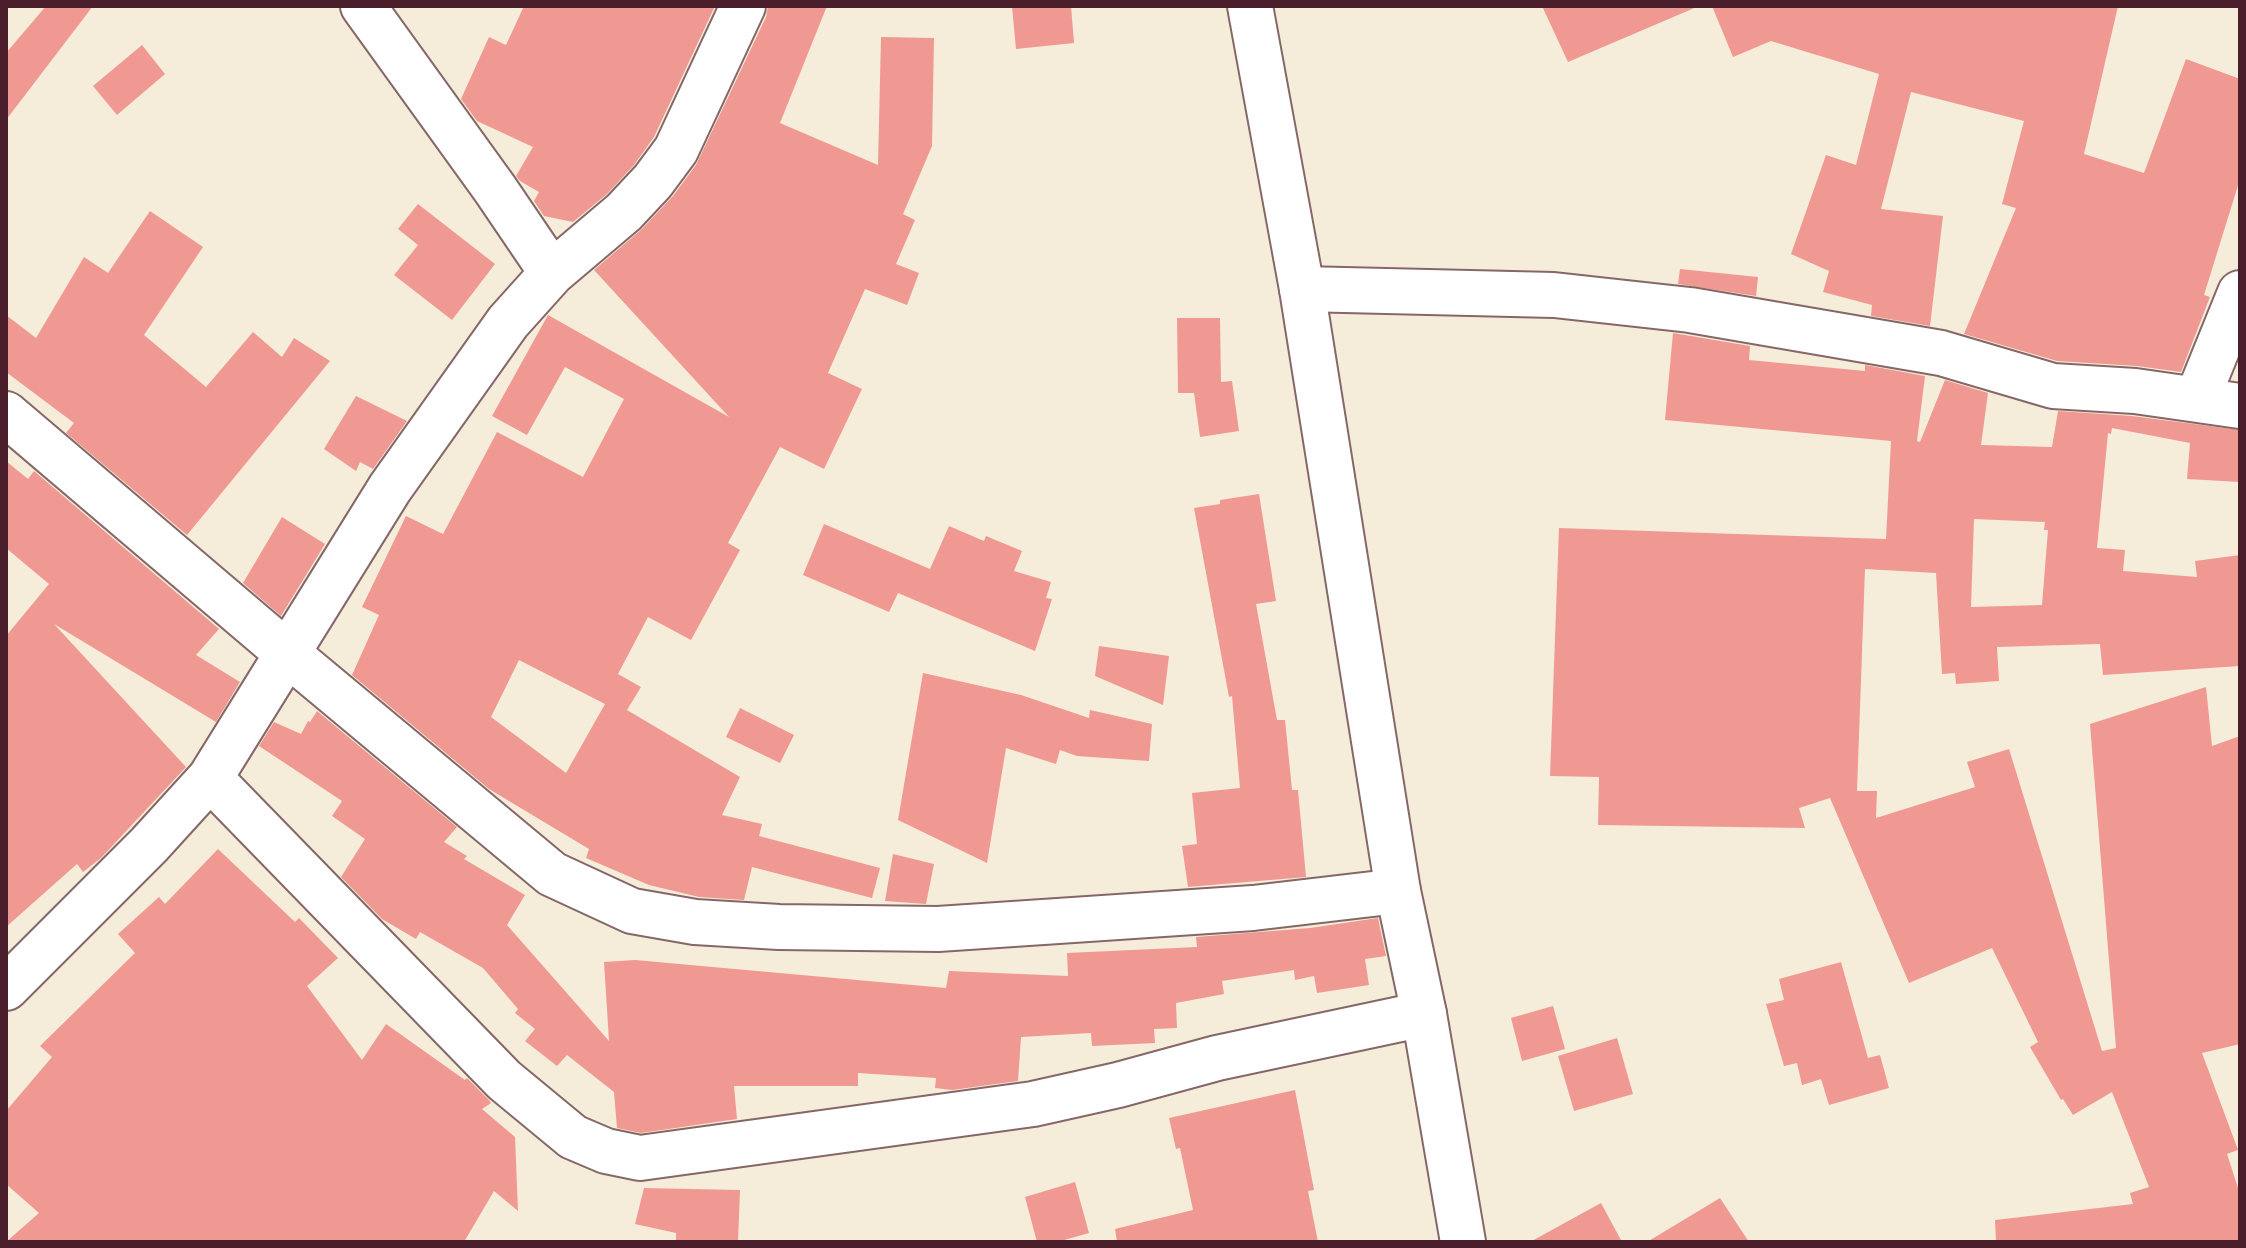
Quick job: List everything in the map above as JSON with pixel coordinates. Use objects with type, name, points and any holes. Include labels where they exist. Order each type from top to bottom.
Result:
[{"type":"street","points":[[363,6],[552,273]]},
{"type":"street","points":[[6,988],[149,845],[210,778],[390,488],[508,322],[552,273],[624,212],[676,150],[743,6]]},
{"type":"street","points":[[1250,6],[1302,289],[1398,891],[1424,1014],[1463,1242]]},
{"type":"street","points":[[1302,289],[1554,295],[1690,310],[1941,353],[2053,386],[2135,391],[2240,406]]},
{"type":"street","points":[[2197,399],[2240,293]]},
{"type":"street","points":[[6,414],[552,874],[632,911],[709,923],[938,929],[1253,908],[1398,891]]},
{"type":"street","points":[[210,778],[504,1080],[573,1137],[606,1151],[640,1158],[1033,1104],[1217,1058],[1424,1014]]},
{"type":"building","points":[[46,6],[93,6],[6,120],[6,53]]},
{"type":"building","points":[[524,6],[715,6],[654,137],[607,194],[573,222],[544,216],[534,201],[539,192],[516,176],[533,147],[477,121],[461,99],[489,37],[506,45]]},
{"type":"building","points":[[768,6],[827,6],[780,123],[878,165],[881,37],[934,38],[932,146],[903,214],[915,220],[896,264],[919,273],[907,305],[865,289],[828,373],[862,389],[824,469],[780,447],[728,543],[740,550],[691,640],[648,617],[618,674],[641,687],[627,710],[740,777],[722,815],[762,824],[759,836],[880,868],[872,898],[752,867],[744,900],[699,897],[649,885],[586,858],[589,849],[489,789],[352,675],[379,615],[362,607],[406,516],[443,534],[497,432],[583,477],[624,399],[565,367],[527,435],[492,416],[548,315],[729,417],[594,270],[642,229],[673,196],[696,165],[766,17]],"holes":[[[519,660],[605,704],[566,773],[491,717]]]},
{"type":"building","points":[[1012,6],[1071,6],[1074,43],[1016,49]]},
{"type":"building","points":[[1542,6],[1699,6],[1568,62]]},
{"type":"building","points":[[1712,6],[2118,6],[2084,154],[2144,173],[2186,59],[2240,79],[2240,179],[2204,295],[2210,297],[2181,372],[2057,361],[1964,334],[2016,208],[2002,204],[2024,121],[1911,92],[1881,209],[1943,216],[1930,326],[1871,316],[1872,305],[1823,292],[1829,271],[1791,254],[1826,155],[1856,165],[1879,74],[1771,41],[1733,57]]},
{"type":"building","points":[[142,45],[165,74],[117,115],[93,86]]},
{"type":"building","points":[[418,204],[495,264],[452,320],[394,275],[418,245],[398,229]]},
{"type":"building","points":[[150,211],[203,247],[144,335],[206,387],[253,332],[282,357],[294,338],[330,361],[187,535],[66,433],[74,423],[6,372],[6,315],[36,338],[84,257],[108,273]]},
{"type":"building","points":[[1680,269],[1758,277],[1756,296],[1678,284]]},
{"type":"building","points":[[1177,318],[1220,318],[1221,382],[1232,381],[1239,431],[1200,437],[1194,393],[1178,393]]},
{"type":"building","points":[[1673,333],[1750,346],[1749,360],[1865,371],[1865,365],[1925,376],[1917,441],[1920,442],[1945,380],[1988,393],[1981,445],[2052,447],[2058,411],[2132,416],[2240,430],[2240,482],[2187,479],[2190,443],[2112,428],[2111,434],[2108,433],[2097,548],[2125,550],[2123,571],[2197,577],[2195,561],[2240,555],[2240,666],[2103,675],[2100,644],[1997,647],[1999,681],[1956,684],[1955,673],[1942,674],[1936,573],[1865,569],[1857,791],[1877,791],[1876,818],[1975,787],[1967,762],[2009,749],[2102,1051],[2116,1048],[2090,724],[2206,687],[2212,746],[2240,736],[2240,1044],[2202,1053],[2238,1150],[2227,1154],[2240,1194],[2240,1242],[1996,1242],[1995,1220],[2133,1204],[2130,1193],[2149,1187],[2112,1092],[2073,1115],[2061,1100],[2030,1047],[2038,1042],[1992,948],[1909,983],[1830,798],[1799,808],[1805,828],[1598,825],[1599,777],[1550,776],[1559,528],[1886,539],[1891,441],[1665,420]],"holes":[[[1974,519],[2045,522],[2044,530],[2048,530],[2042,605],[1971,607]]]},
{"type":"building","points":[[356,396],[407,421],[373,469],[360,462],[356,471],[324,449]]},
{"type":"building","points":[[6,461],[28,479],[34,471],[219,629],[196,655],[240,682],[216,722],[54,624],[186,767],[101,858],[83,872],[77,864],[6,927],[6,636],[49,584],[6,548]]},
{"type":"building","points":[[1259,494],[1276,601],[1256,604],[1277,720],[1285,720],[1292,790],[1298,790],[1306,877],[1188,887],[1182,846],[1197,844],[1192,793],[1240,788],[1232,696],[1229,697],[1194,508]]},
{"type":"building","points":[[282,517],[325,544],[281,616],[243,583]]},
{"type":"building","points":[[824,524],[930,569],[949,526],[984,541],[986,536],[1022,551],[1014,571],[1051,582],[1046,598],[1052,599],[1035,651],[898,593],[889,612],[803,575]]},
{"type":"building","points":[[1099,646],[1169,656],[1163,705],[1095,676]]},
{"type":"building","points":[[923,673],[1021,695],[1089,718],[1090,710],[1152,724],[1149,761],[1077,756],[1060,750],[1056,764],[1006,748],[987,863],[898,820]]},
{"type":"building","points":[[740,708],[794,735],[780,763],[726,737]]},
{"type":"building","points":[[317,711],[457,827],[444,842],[467,856],[464,859],[525,895],[507,925],[609,1041],[604,962],[635,960],[946,988],[949,971],[1068,976],[1067,953],[1197,947],[1196,937],[1310,928],[1378,918],[1386,956],[1365,959],[1369,985],[1317,993],[1314,976],[1295,980],[1294,970],[1222,981],[1224,994],[1176,1003],[1177,1028],[1154,1029],[1155,1043],[1092,1046],[1091,1033],[1021,1037],[1018,1081],[952,1090],[935,1088],[936,1078],[858,1073],[858,1086],[734,1086],[737,1119],[641,1133],[617,1128],[614,1092],[567,1055],[557,1066],[525,1041],[535,1029],[515,1013],[518,1009],[483,968],[420,932],[416,939],[382,919],[341,877],[365,839],[332,816],[342,801],[259,746],[274,722],[301,734]]},
{"type":"building","points":[[218,849],[295,922],[299,918],[338,958],[307,986],[362,1060],[386,1024],[465,1080],[467,1078],[489,1100],[491,1103],[482,1109],[515,1137],[518,1211],[494,1191],[464,1242],[6,1242],[39,1213],[6,1184],[6,1111],[52,1057],[40,1046],[135,953],[118,934],[159,897],[165,904]]},
{"type":"building","points":[[893,854],[934,864],[926,904],[885,901]]},
{"type":"building","points":[[1841,962],[1868,1058],[1880,1055],[1889,1088],[1829,1105],[1821,1079],[1802,1085],[1797,1063],[1784,1066],[1766,1004],[1784,1000],[1779,979]]},
{"type":"building","points":[[1553,1006],[1565,1049],[1522,1061],[1511,1018]]},
{"type":"building","points":[[1617,1038],[1633,1094],[1574,1111],[1558,1056]]},
{"type":"building","points":[[1295,1090],[1314,1190],[1308,1191],[1318,1242],[1117,1242],[1115,1229],[1193,1210],[1180,1148],[1176,1149],[1169,1118]]},
{"type":"building","points":[[1075,1182],[1089,1233],[1057,1242],[1037,1242],[1025,1197]]},
{"type":"building","points":[[644,1188],[740,1190],[738,1242],[676,1242],[676,1233],[635,1224]]},
{"type":"building","points":[[1720,1198],[1749,1242],[1647,1242]]},
{"type":"building","points":[[1601,1203],[1622,1242],[1530,1242]]}]
